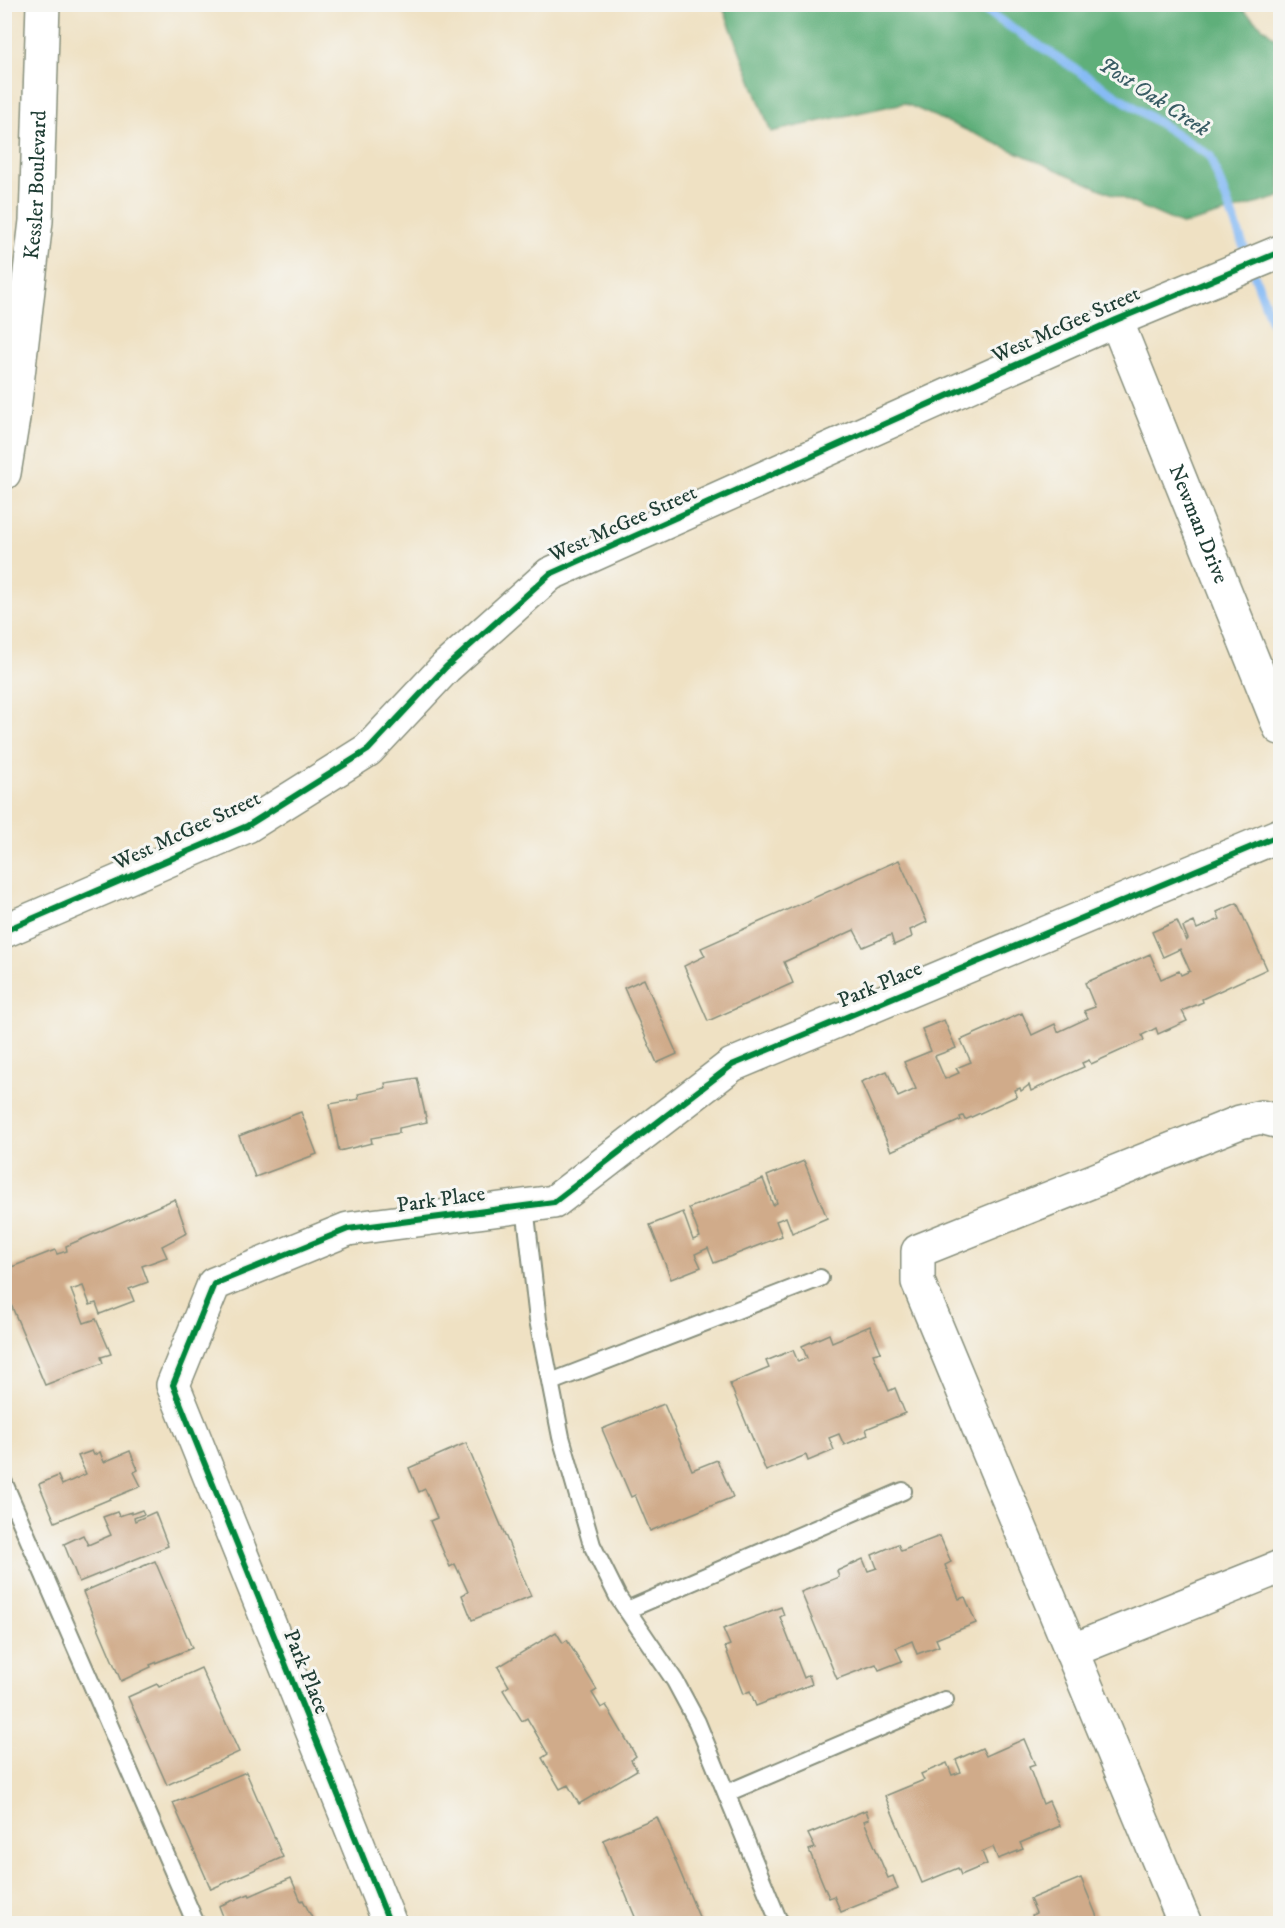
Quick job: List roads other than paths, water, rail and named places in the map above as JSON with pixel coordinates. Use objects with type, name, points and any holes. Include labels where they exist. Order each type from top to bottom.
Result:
[{"type":"street","name":"Kessler Boulevard","points":[[4,472],[9,418],[36,221],[44,4]]},
{"type":"street","name":"West McGee Street","points":[[4,931],[247,826],[368,750],[446,667],[550,574],[1116,320],[1281,252]]},
{"type":"street","name":"Newman Drive","points":[[1116,320],[1281,728]]},
{"type":"street","name":"Park Place","points":[[390,1923],[173,1385],[214,1284],[348,1229],[554,1202],[732,1065],[1281,835]]},
{"type":"street","points":[[1185,1923],[918,1282],[918,1251],[1239,1122],[1261,1117],[1281,1122]]},
{"type":"street","points":[[1071,1651],[1281,1567]]},
{"type":"lane","points":[[525,1206],[538,1320],[550,1382],[561,1437],[592,1545],[618,1597],[675,1681],[692,1712],[778,1919],[782,1923]]},
{"type":"lane","points":[[550,1382],[820,1278]]},
{"type":"lane","points":[[4,1483],[196,1923]]},
{"type":"lane","points":[[627,1610],[903,1491]]},
{"type":"lane","points":[[727,1793],[945,1700]]},
{"type":"waterway","name":"Post Oak Creek","points":[[975,4],[1210,156],[1276,333],[1280,335]]}]
